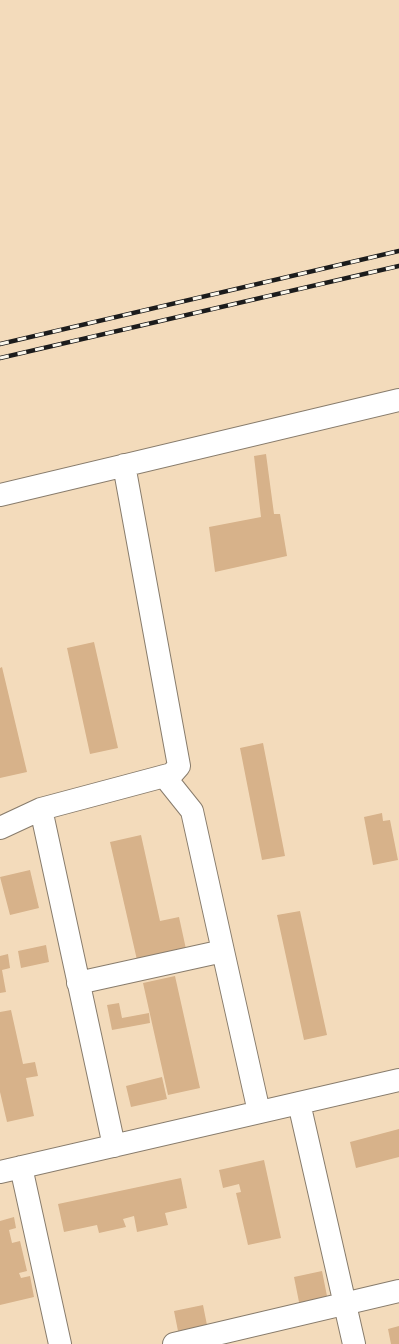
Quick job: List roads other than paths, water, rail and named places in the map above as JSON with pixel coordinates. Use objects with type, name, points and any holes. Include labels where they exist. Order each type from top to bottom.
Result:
[{"type":"street","points":[[0,495],[399,400]]},
{"type":"street","points":[[0,828],[41,809],[172,774],[178,766],[124,465]]},
{"type":"street","points":[[164,776],[192,811],[259,1112]]},
{"type":"street","points":[[41,809],[114,1146]]},
{"type":"street","points":[[78,983],[223,950]]},
{"type":"street","points":[[60,1344],[10,1170],[399,1080]]},
{"type":"street","points":[[299,1103],[354,1344]]},
{"type":"street","points":[[174,1344],[399,1291]]},
{"type":"railway","points":[[0,344],[399,251]]},
{"type":"railway","points":[[0,358],[399,266]]}]
